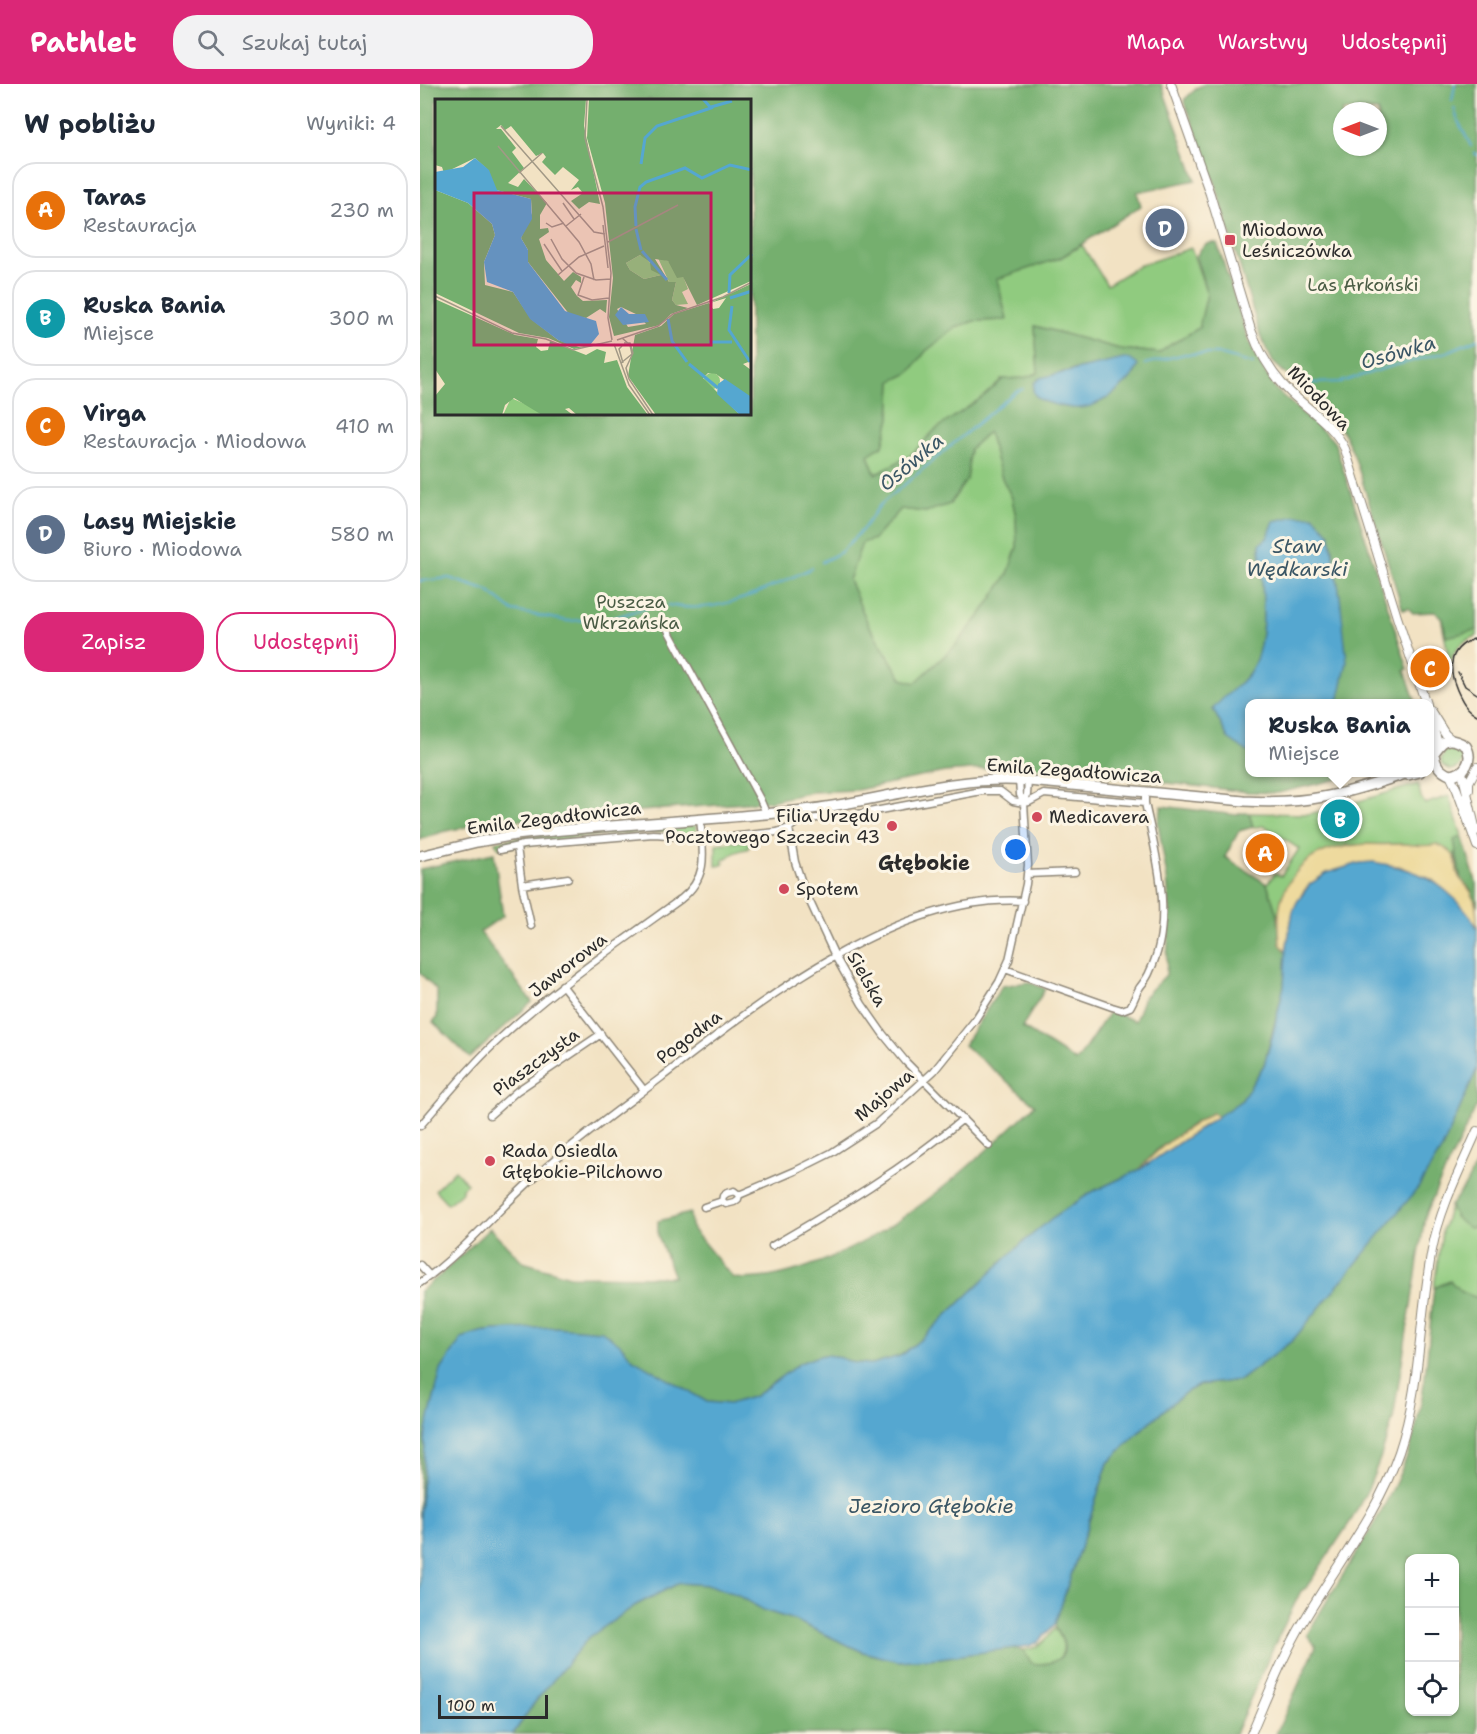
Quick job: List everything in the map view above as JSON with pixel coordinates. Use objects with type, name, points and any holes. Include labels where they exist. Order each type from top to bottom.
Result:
[{"type":"main road","points":[[1466,746],[1474,761],[1462,772],[1450,775],[1435,770],[1434,753],[1443,742],[1452,740],[1466,746],[1477,745]]},
{"type":"main road","name":"Emila Zegadłowicza","points":[[420,856],[484,840],[516,835],[831,806],[971,780],[1023,780],[1247,801],[1287,802],[1336,795],[1392,777]]},
{"type":"street","name":"Miodowa","points":[[1172,84],[1210,194],[1258,348],[1280,381],[1330,427],[1345,449],[1425,699]]},
{"type":"street","points":[[668,630],[766,813]]},
{"type":"street","points":[[1434,716],[1445,734],[1452,740]]},
{"type":"street","points":[[1469,801],[1469,782],[1474,761]]},
{"type":"street","points":[[1462,772],[1477,834]]},
{"type":"street","points":[[1450,775],[1477,846]]},
{"type":"street","name":"Majowa","points":[[704,1207],[722,1201],[723,1196],[727,1193],[734,1191],[739,1195],[789,1174],[877,1123],[924,1081],[967,1032],[996,987],[1014,942],[1027,874],[1024,803],[1020,795],[1023,780]]},
{"type":"street","points":[[500,850],[653,834],[669,834],[702,840],[777,832],[789,828],[800,820],[853,815],[982,791],[1000,791],[1013,801],[1024,803],[1044,794],[1145,803]]},
{"type":"street","points":[[1005,969],[1112,1007],[1122,1010],[1130,1007],[1150,971],[1160,936],[1162,912],[1162,889],[1145,803],[1145,792]]},
{"type":"street","name":"Jaworowa","points":[[420,1126],[483,1054],[517,1023],[562,986],[691,891],[698,881],[702,868],[700,819]]},
{"type":"street","name":"Sielska","points":[[789,828],[801,880],[835,956],[854,990],[894,1048],[989,1146]]},
{"type":"street","points":[[517,847],[531,926]]},
{"type":"street","points":[[1027,874],[1075,872]]},
{"type":"street","points":[[522,885],[568,878]]},
{"type":"street","name":"Pogodna","points":[[420,1283],[466,1244],[536,1175],[760,1003],[835,956],[879,934],[933,914],[977,904],[1023,901]]},
{"type":"street","name":"Piaszczysta","points":[[562,986],[644,1090]]},
{"type":"street","name":"Piaszczysta","points":[[490,1115],[517,1091],[600,1034]]},
{"type":"street","points":[[772,1246],[889,1175],[935,1143],[963,1119]]},
{"type":"street","points":[[1251,1734],[1292,1641],[1375,1505],[1396,1461],[1406,1430],[1412,1400],[1434,1238],[1445,1204],[1477,1131]]},
{"type":"street","points":[[420,1265],[430,1276]]},
{"type":"green space","name":"Puszcza Wkrzańska","points":[[420,84],[1161,84],[1196,180],[1137,192],[1141,206],[1060,258],[997,279],[1007,320],[974,321],[957,327],[926,351],[909,373],[892,381],[890,418],[883,445],[868,455],[875,474],[910,456],[935,430],[984,396],[1003,379],[1024,378],[1038,373],[1035,326],[1120,349],[1159,353],[1199,328],[1207,294],[1196,257],[1204,246],[1217,243],[1248,339],[1257,359],[1275,389],[1334,441],[1408,669],[1405,670],[1415,699],[1338,699],[1340,597],[1330,534],[1314,516],[1274,522],[1268,537],[1260,544],[1263,610],[1260,645],[1256,660],[1241,683],[1213,709],[1228,738],[1245,748],[1245,777],[1346,777],[1278,793],[1248,792],[1011,767],[945,772],[857,790],[812,792],[771,801],[485,823],[442,832],[420,840]],"holes":[[[1128,359],[1135,373],[1112,395],[1096,404],[1065,407],[1062,372]],[[988,432],[1002,478],[1012,498],[1016,517],[1017,547],[1008,574],[982,613],[955,646],[915,683],[902,679],[868,624],[849,580],[862,543],[874,539],[901,509],[926,512],[950,504],[967,479],[970,449]]]},
{"type":"green space","name":"Las Arkoński","points":[[1205,84],[1477,84],[1477,630],[1446,637],[1443,619],[1435,612],[1413,613],[1408,608],[1403,610],[1354,455],[1343,432],[1330,415],[1273,362],[1261,338],[1215,182],[1184,100],[1198,87]]},
{"type":"green space","points":[[1082,245],[1107,285],[1138,266],[1191,248],[1207,294],[1199,328],[1160,353],[1120,349],[1035,326],[1038,373],[1024,378],[1002,379],[984,396],[935,430],[910,456],[875,474],[868,455],[883,445],[890,418],[892,381],[909,373],[926,351],[957,327],[974,321],[1007,320],[997,279],[1060,258]]},
{"type":"green space","points":[[988,432],[1002,478],[1012,498],[1016,517],[1017,547],[1008,574],[982,613],[955,646],[915,683],[902,679],[868,624],[849,580],[862,542],[874,539],[901,509],[926,512],[967,479],[970,449]]},
{"type":"green space","points":[[1441,617],[1477,630],[1477,636],[1467,640],[1456,650],[1450,665]]},
{"type":"green space","points":[[1451,749],[1464,754],[1465,758],[1458,768],[1450,770],[1442,765],[1441,759],[1445,751]]},
{"type":"green space","points":[[1418,784],[1425,804],[1449,796],[1463,839],[1460,837],[1455,853],[1461,880],[1456,869],[1456,862],[1429,847],[1402,844],[1346,845],[1282,896],[1278,918],[1267,884],[1275,873],[1281,876],[1299,849],[1265,826],[1253,827],[1249,813],[1309,814]]},
{"type":"green space","points":[[1162,806],[1237,815],[1249,813],[1253,827],[1239,831],[1225,857],[1267,884],[1278,918],[1280,944],[1286,951],[1284,986],[1264,1065],[1242,1100],[1219,1117],[1212,1113],[1191,1125],[1157,1150],[1139,1170],[1092,1192],[1052,1218],[1021,1244],[925,1336],[900,1356],[873,1364],[855,1363],[834,1356],[816,1357],[800,1363],[755,1396],[730,1404],[707,1402],[632,1359],[620,1344],[524,1330],[480,1332],[441,1370],[426,1430],[420,1519],[420,1291],[490,1228],[523,1262],[570,1276],[674,1277],[658,1236],[658,1221],[690,1213],[691,1226],[694,1231],[733,1278],[752,1279],[781,1275],[841,1253],[902,1218],[957,1176],[1035,1105],[964,1045],[1002,986],[1029,982],[1045,989],[1022,1027],[1075,1061],[1110,1011],[1135,1021],[1144,997],[1166,975],[1170,912],[1158,823]]},
{"type":"green space","points":[[691,824],[696,827],[696,834],[689,836],[665,831],[592,836],[499,848],[495,842],[517,838]]},
{"type":"green space","points":[[1460,837],[1463,839],[1477,885],[1477,906],[1471,890],[1461,880],[1454,840]]},
{"type":"green space","points":[[750,840],[748,849],[735,853],[722,861],[724,863],[722,865],[716,866],[716,844]]},
{"type":"green space","points":[[494,853],[503,916],[480,932],[532,1002],[470,1058],[433,1022],[437,1017],[437,991],[420,973],[420,869]]},
{"type":"green space","points":[[1477,1069],[1477,1105],[1425,1217],[1393,1419],[1381,1456],[1369,1487],[1352,1519],[1306,1588],[1301,1591],[1235,1734],[513,1734],[535,1702],[588,1638],[636,1605],[679,1583],[710,1585],[738,1595],[763,1610],[794,1620],[863,1652],[898,1661],[1012,1648],[1023,1650],[1031,1663],[1057,1660],[1064,1651],[1064,1645],[1055,1624],[1108,1463],[1147,1424],[1186,1392],[1199,1385],[1240,1380],[1293,1340],[1418,1187],[1442,1149]]},
{"type":"green space","points":[[1477,1162],[1477,1226],[1470,1228],[1458,1220],[1450,1206],[1465,1186]]},
{"type":"green space","points":[[455,1170],[467,1184],[462,1188],[462,1192],[448,1204],[435,1190]]},
{"type":"green space","points":[[1450,1206],[1455,1217],[1470,1228],[1477,1226],[1477,1298],[1462,1292],[1450,1281],[1434,1288],[1442,1231]]},
{"type":"green space","points":[[1450,1281],[1462,1292],[1477,1298],[1477,1734],[1276,1734],[1316,1646],[1307,1635],[1388,1499],[1409,1451],[1423,1392],[1434,1288]]},
{"type":"green space","points":[[1055,1628],[1063,1645],[1060,1657],[1049,1663],[1031,1663],[1023,1650],[1042,1643]]},
{"type":"sand","points":[[1368,844],[1424,846],[1437,844],[1450,851],[1454,856],[1459,877],[1473,896],[1477,929],[1475,924],[1433,880],[1399,866],[1360,863],[1327,873],[1310,884],[1303,892],[1293,911],[1286,951],[1280,944],[1279,909],[1284,892],[1295,873],[1312,858],[1332,849]]},
{"type":"sand","points":[[1212,1113],[1219,1117],[1139,1170],[1173,1138]]},
{"type":"water","points":[[1128,358],[1138,365],[1130,379],[1105,399],[1088,407],[1056,405],[1039,399],[1034,393],[1034,383],[1040,378]]},
{"type":"water","name":"Staw Wędkarski","points":[[1296,516],[1314,516],[1330,534],[1347,662],[1338,699],[1245,699],[1245,750],[1228,738],[1213,709],[1245,678],[1256,660],[1260,645],[1263,610],[1260,544],[1268,537],[1274,521]]},
{"type":"water","name":"Jezioro Głębokie","points":[[1373,862],[1417,873],[1436,883],[1461,905],[1475,925],[1477,929],[1477,1069],[1442,1149],[1418,1188],[1293,1340],[1240,1380],[1199,1385],[1186,1392],[1147,1424],[1108,1463],[1055,1624],[1038,1642],[1029,1646],[898,1661],[863,1652],[794,1620],[763,1610],[738,1595],[710,1585],[679,1583],[636,1605],[588,1638],[535,1702],[513,1734],[420,1734],[420,1519],[426,1430],[441,1370],[462,1338],[495,1330],[556,1327],[602,1331],[620,1344],[633,1359],[707,1402],[729,1404],[755,1396],[800,1363],[816,1357],[834,1356],[855,1363],[872,1364],[900,1356],[925,1336],[1021,1244],[1052,1218],[1092,1192],[1139,1170],[1242,1100],[1264,1065],[1272,1037],[1284,986],[1286,951],[1293,911],[1297,902],[1310,884],[1327,873],[1360,863]]},
{"type":"waterway","points":[[1452,101],[1455,84]]},
{"type":"waterway","points":[[1454,108],[1471,146]]},
{"type":"waterway","name":"Osówka","points":[[1289,378],[1312,383],[1341,382],[1447,352],[1477,339]]},
{"type":"waterway","name":"Osówka","points":[[1145,364],[1185,354],[1218,354],[1253,364]]},
{"type":"waterway","name":"Osówka","points":[[822,562],[841,552],[863,529],[880,505],[1015,392],[1023,389]]},
{"type":"waterway","name":"Osówka","points":[[668,605],[706,607],[724,604],[760,592],[812,568]]},
{"type":"waterway","name":"Osówka","points":[[420,581],[449,578],[488,591],[513,611],[568,621],[613,618],[652,606]]},
{"type":"tram line","points":[[1477,638],[1461,646],[1453,658],[1452,666],[1454,681],[1461,698],[1477,715]]},
{"type":"tram line","points":[[1458,672],[1465,686],[1477,694]]},
{"type":"place","name":"Lasy Miejskie","points":[[1165,228]]},
{"type":"place","name":"Miodowa Leśniczówka","points":[[1230,240]]},
{"type":"place","name":"Virga","points":[[1430,668]]},
{"type":"place","name":"Medicavera","points":[[1037,817]]},
{"type":"place","name":"Ruska Bania","points":[[1340,819]]},
{"type":"place","name":"Filia Urzędu Pocztowego Szczecin 43","points":[[892,826]]},
{"type":"place","name":"Taras","points":[[1265,853]]},
{"type":"place","name":"Społem","points":[[784,889]]},
{"type":"place","name":"Rada Osiedla Głębokie-Pilchowo","points":[[490,1161]]},
{"type":"district","name":"Głębokie","points":[[924,863]]}]
